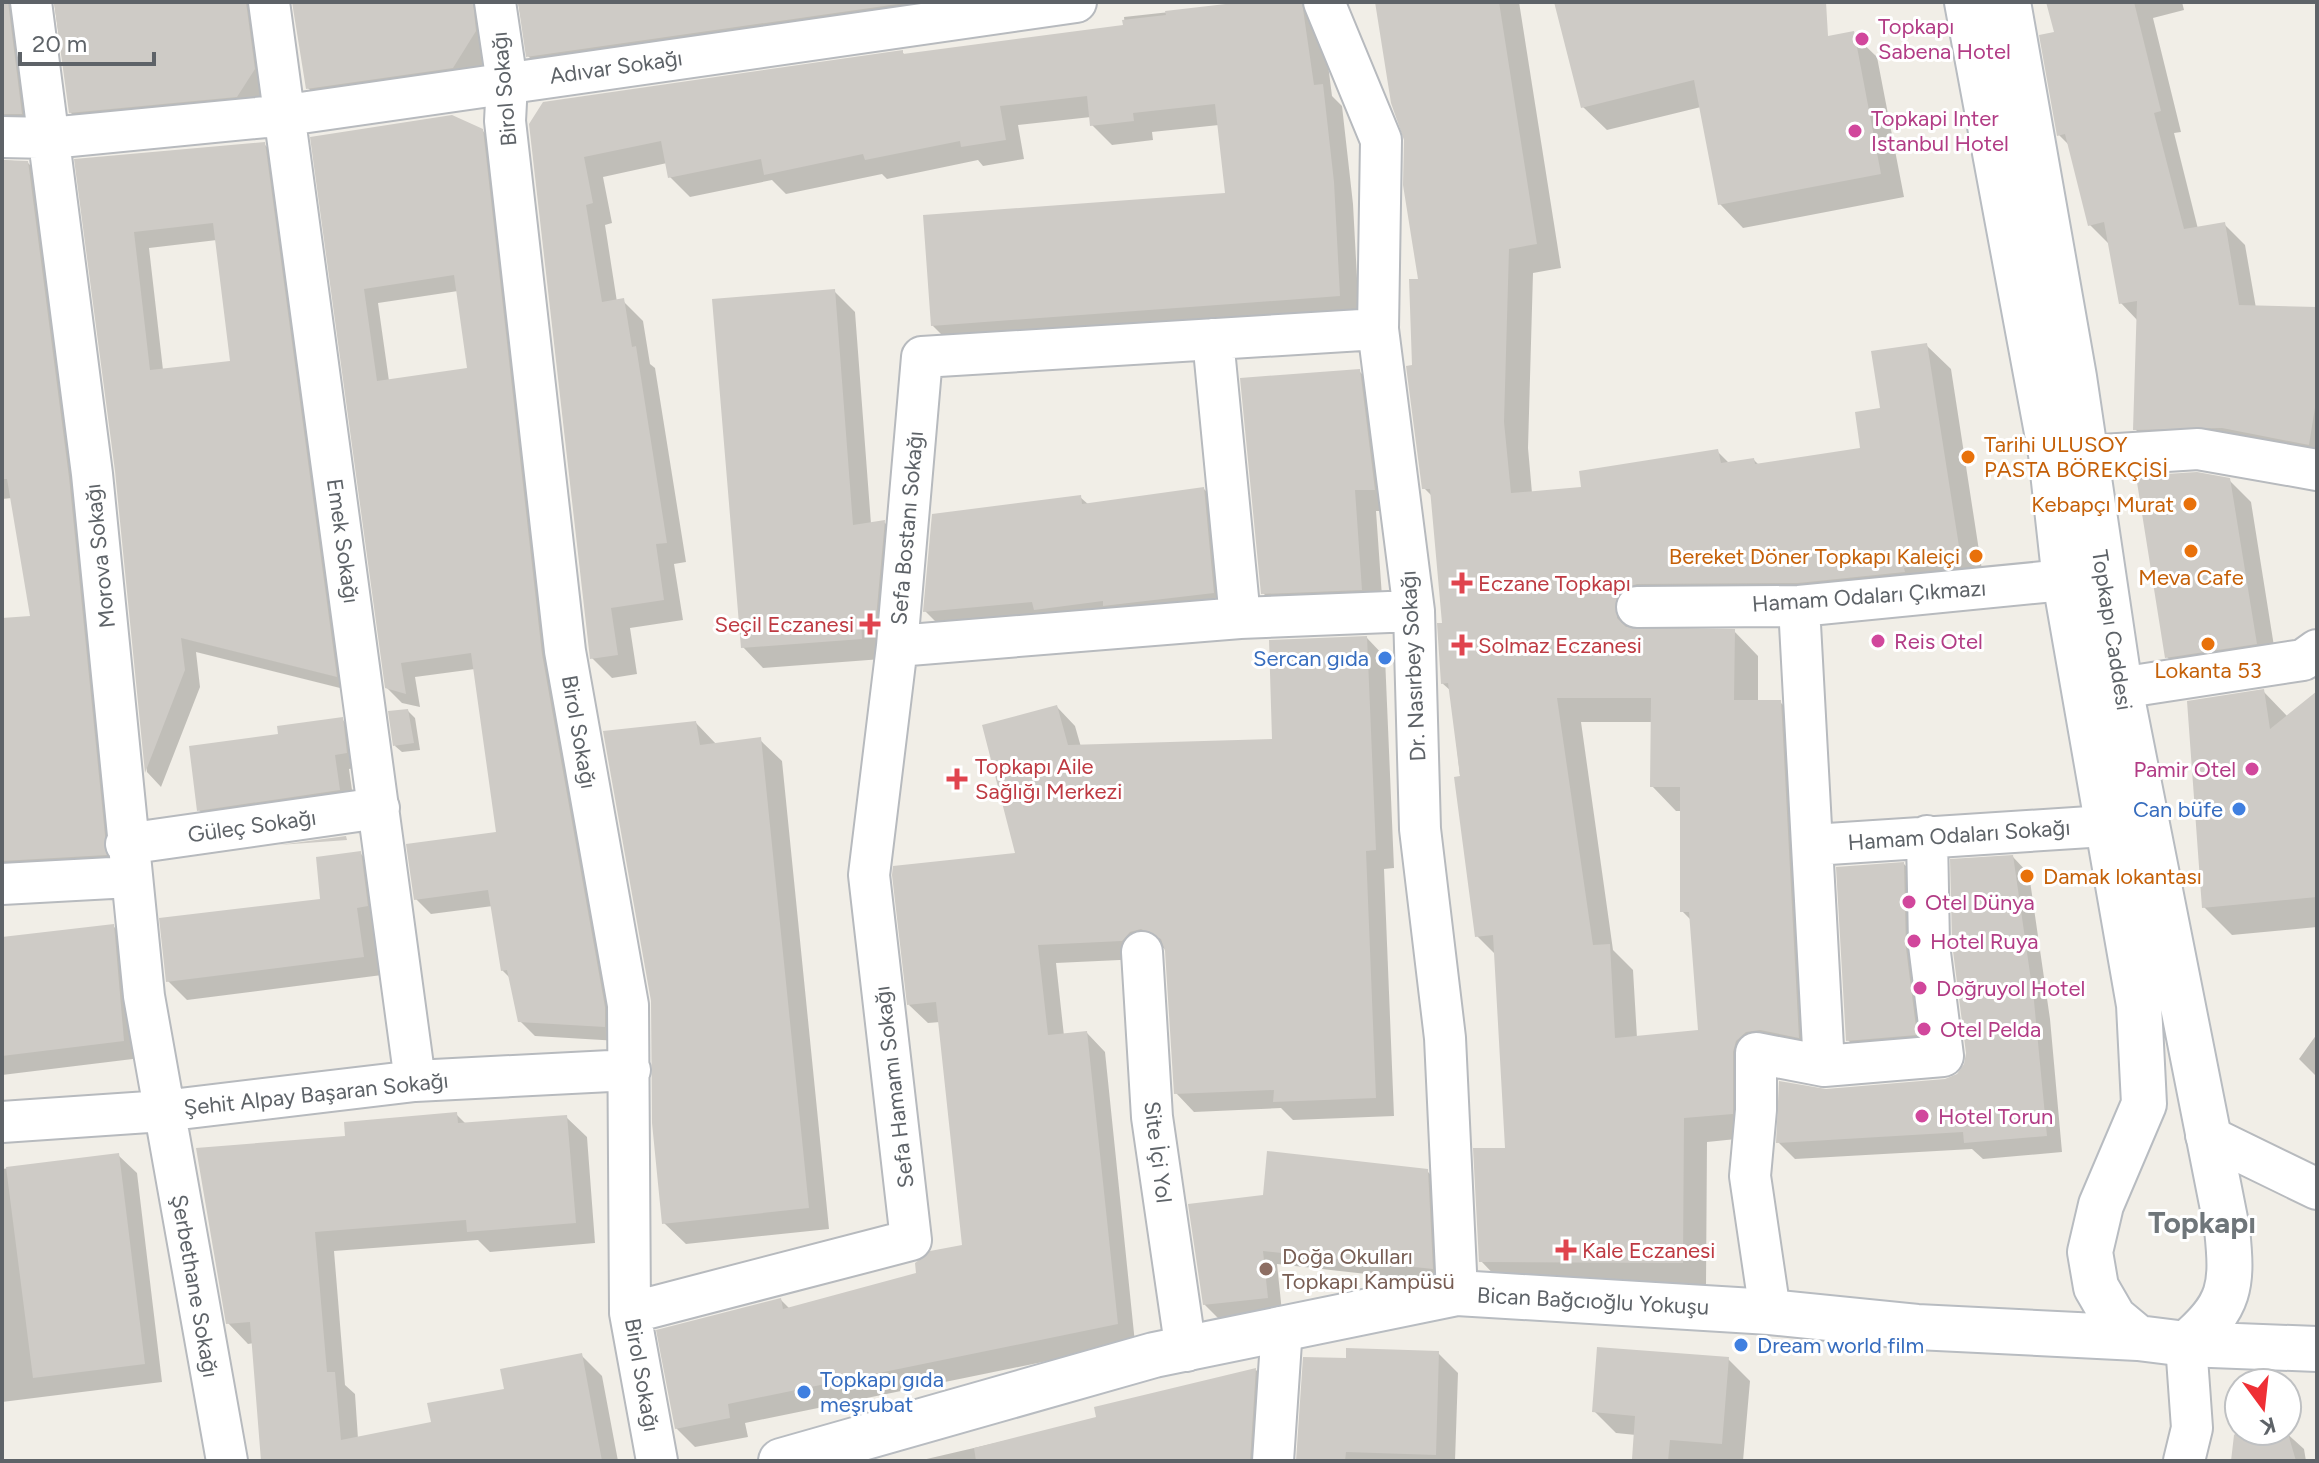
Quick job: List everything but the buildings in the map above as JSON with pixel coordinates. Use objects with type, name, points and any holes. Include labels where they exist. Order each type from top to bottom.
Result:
[{"type":"main road","name":"Topkapı Caddesi","points":[[1967,2],[2069,455]]},
{"type":"main road","name":"Topkapı Caddesi","points":[[2008,2],[2069,455],[2105,826],[2139,1005],[2144,1059],[2144,1104],[2101,1205],[2090,1252],[2096,1287],[2114,1318],[2138,1338]]},
{"type":"main road","name":"Topkapı Caddesi","points":[[2083,578],[2120,688],[2227,1229],[2231,1272],[2224,1303],[2213,1322],[2186,1344]]},
{"type":"main road","name":"Bican Bağcıoğlu Yokuşu","points":[[781,1461],[1154,1355],[1186,1351],[1282,1327],[1457,1293],[1770,1312],[1917,1327],[2138,1338],[2186,1344]]},
{"type":"main road","points":[[2186,1344],[2317,1349]]},
{"type":"street","name":"Morova Sokağı","points":[[31,2],[92,474],[128,861],[163,1111]]},
{"type":"street","name":"Emek Sokağı","points":[[269,2],[287,115],[415,1081]]},
{"type":"street","name":"Birol Sokağı","points":[[495,2],[507,83],[505,121],[565,651],[628,1005],[630,1313],[657,1461]]},
{"type":"street","name":"Dr. Nasırbey Sokağı","points":[[1324,2],[1381,140],[1378,329],[1414,611],[1420,829],[1445,1038],[1457,1293]]},
{"type":"street","name":"Adıvar Sokağı","points":[[2,137],[50,138],[287,115],[1049,3]]},
{"type":"street","name":"Sefa Bostanı Sokağı","points":[[1378,329],[922,357],[897,646],[1240,618],[1414,611]]},
{"type":"street","points":[[1213,339],[1240,618]]},
{"type":"street","points":[[2069,455],[2198,449],[2317,470]]},
{"type":"street","name":"Hamam Odaları Çıkmazı","points":[[1637,607],[1799,606],[2083,578]]},
{"type":"street","points":[[1799,606],[1824,1066]]},
{"type":"street","name":"Sefa Hamamı Sokağı","points":[[630,1313],[911,1240],[869,875],[897,646]]},
{"type":"street","points":[[2120,688],[2303,660],[2317,650]]},
{"type":"street","name":"Güleç Sokağı","points":[[2,884],[379,808]]},
{"type":"street","name":"Hamam Odaları Sokağı","points":[[1813,845],[2105,826]]},
{"type":"street","points":[[1770,1312],[1750,1176],[1756,1110],[1756,1053],[1824,1066],[1943,1056],[1929,945],[1927,836]]},
{"type":"street","name":"Site İçi Yol","points":[[1142,952],[1152,1117],[1186,1351]]},
{"type":"street","name":"Şehit Alpay Başaran Sokağı","points":[[2,1122],[163,1111],[415,1081],[630,1070]]},
{"type":"street","name":"Şerbethane Sokağı","points":[[163,1111],[227,1461]]},
{"type":"street","points":[[2206,1135],[2317,1189]]},
{"type":"street","points":[[1273,1461],[1282,1327]]},
{"type":"street","points":[[2184,1461],[2192,1428],[2186,1344]]},
{"type":"place","name":"Topkapı Sabena Hotel","points":[[1862,39]]},
{"type":"place","name":"Topkapi Inter Istanbul Hotel","points":[[1855,131]]},
{"type":"place","name":"Tarihi ULUSOY PASTA BÖREKÇİSİ","points":[[1968,457]]},
{"type":"place","name":"Kebapçı Murat","points":[[2190,504]]},
{"type":"place","name":"Meva Cafe","points":[[2191,551]]},
{"type":"place","name":"Bereket Döner Topkapı Kaleiçi","points":[[1976,556]]},
{"type":"place","name":"Eczane Topkapı","points":[[1462,583]]},
{"type":"place","name":"Seçil Eczanesi","points":[[870,624]]},
{"type":"place","name":"Reis Otel","points":[[1878,641]]},
{"type":"place","name":"Lokanta 53","points":[[2208,644]]},
{"type":"place","name":"Solmaz Eczanesi","points":[[1462,645]]},
{"type":"place","name":"Sercan gıda","points":[[1385,658]]},
{"type":"place","name":"Pamir Otel","points":[[2252,769]]},
{"type":"place","name":"Topkapı Aile Sağlığı Merkezi","points":[[957,779]]},
{"type":"place","name":"Can büfe","points":[[2239,809]]},
{"type":"place","name":"Damak lokantası","points":[[2027,876]]},
{"type":"place","name":"Otel Dünya","points":[[1909,902]]},
{"type":"place","name":"Hotel Ruya","points":[[1914,941]]},
{"type":"place","name":"Doğruyol Hotel","points":[[1920,988]]},
{"type":"place","name":"Otel Pelda","points":[[1924,1029]]},
{"type":"place","name":"Hotel Torun","points":[[1922,1116]]},
{"type":"place","name":"Kale Eczanesi","points":[[1566,1250]]},
{"type":"place","name":"Doğa Okulları Topkapı Kampüsü","points":[[1266,1269]]},
{"type":"place","name":"Dream world film","points":[[1741,1345]]},
{"type":"place","name":"Topkapı gıda meşrubat","points":[[804,1392]]},
{"type":"district","name":"Topkapı","points":[[2202,1222]]}]
